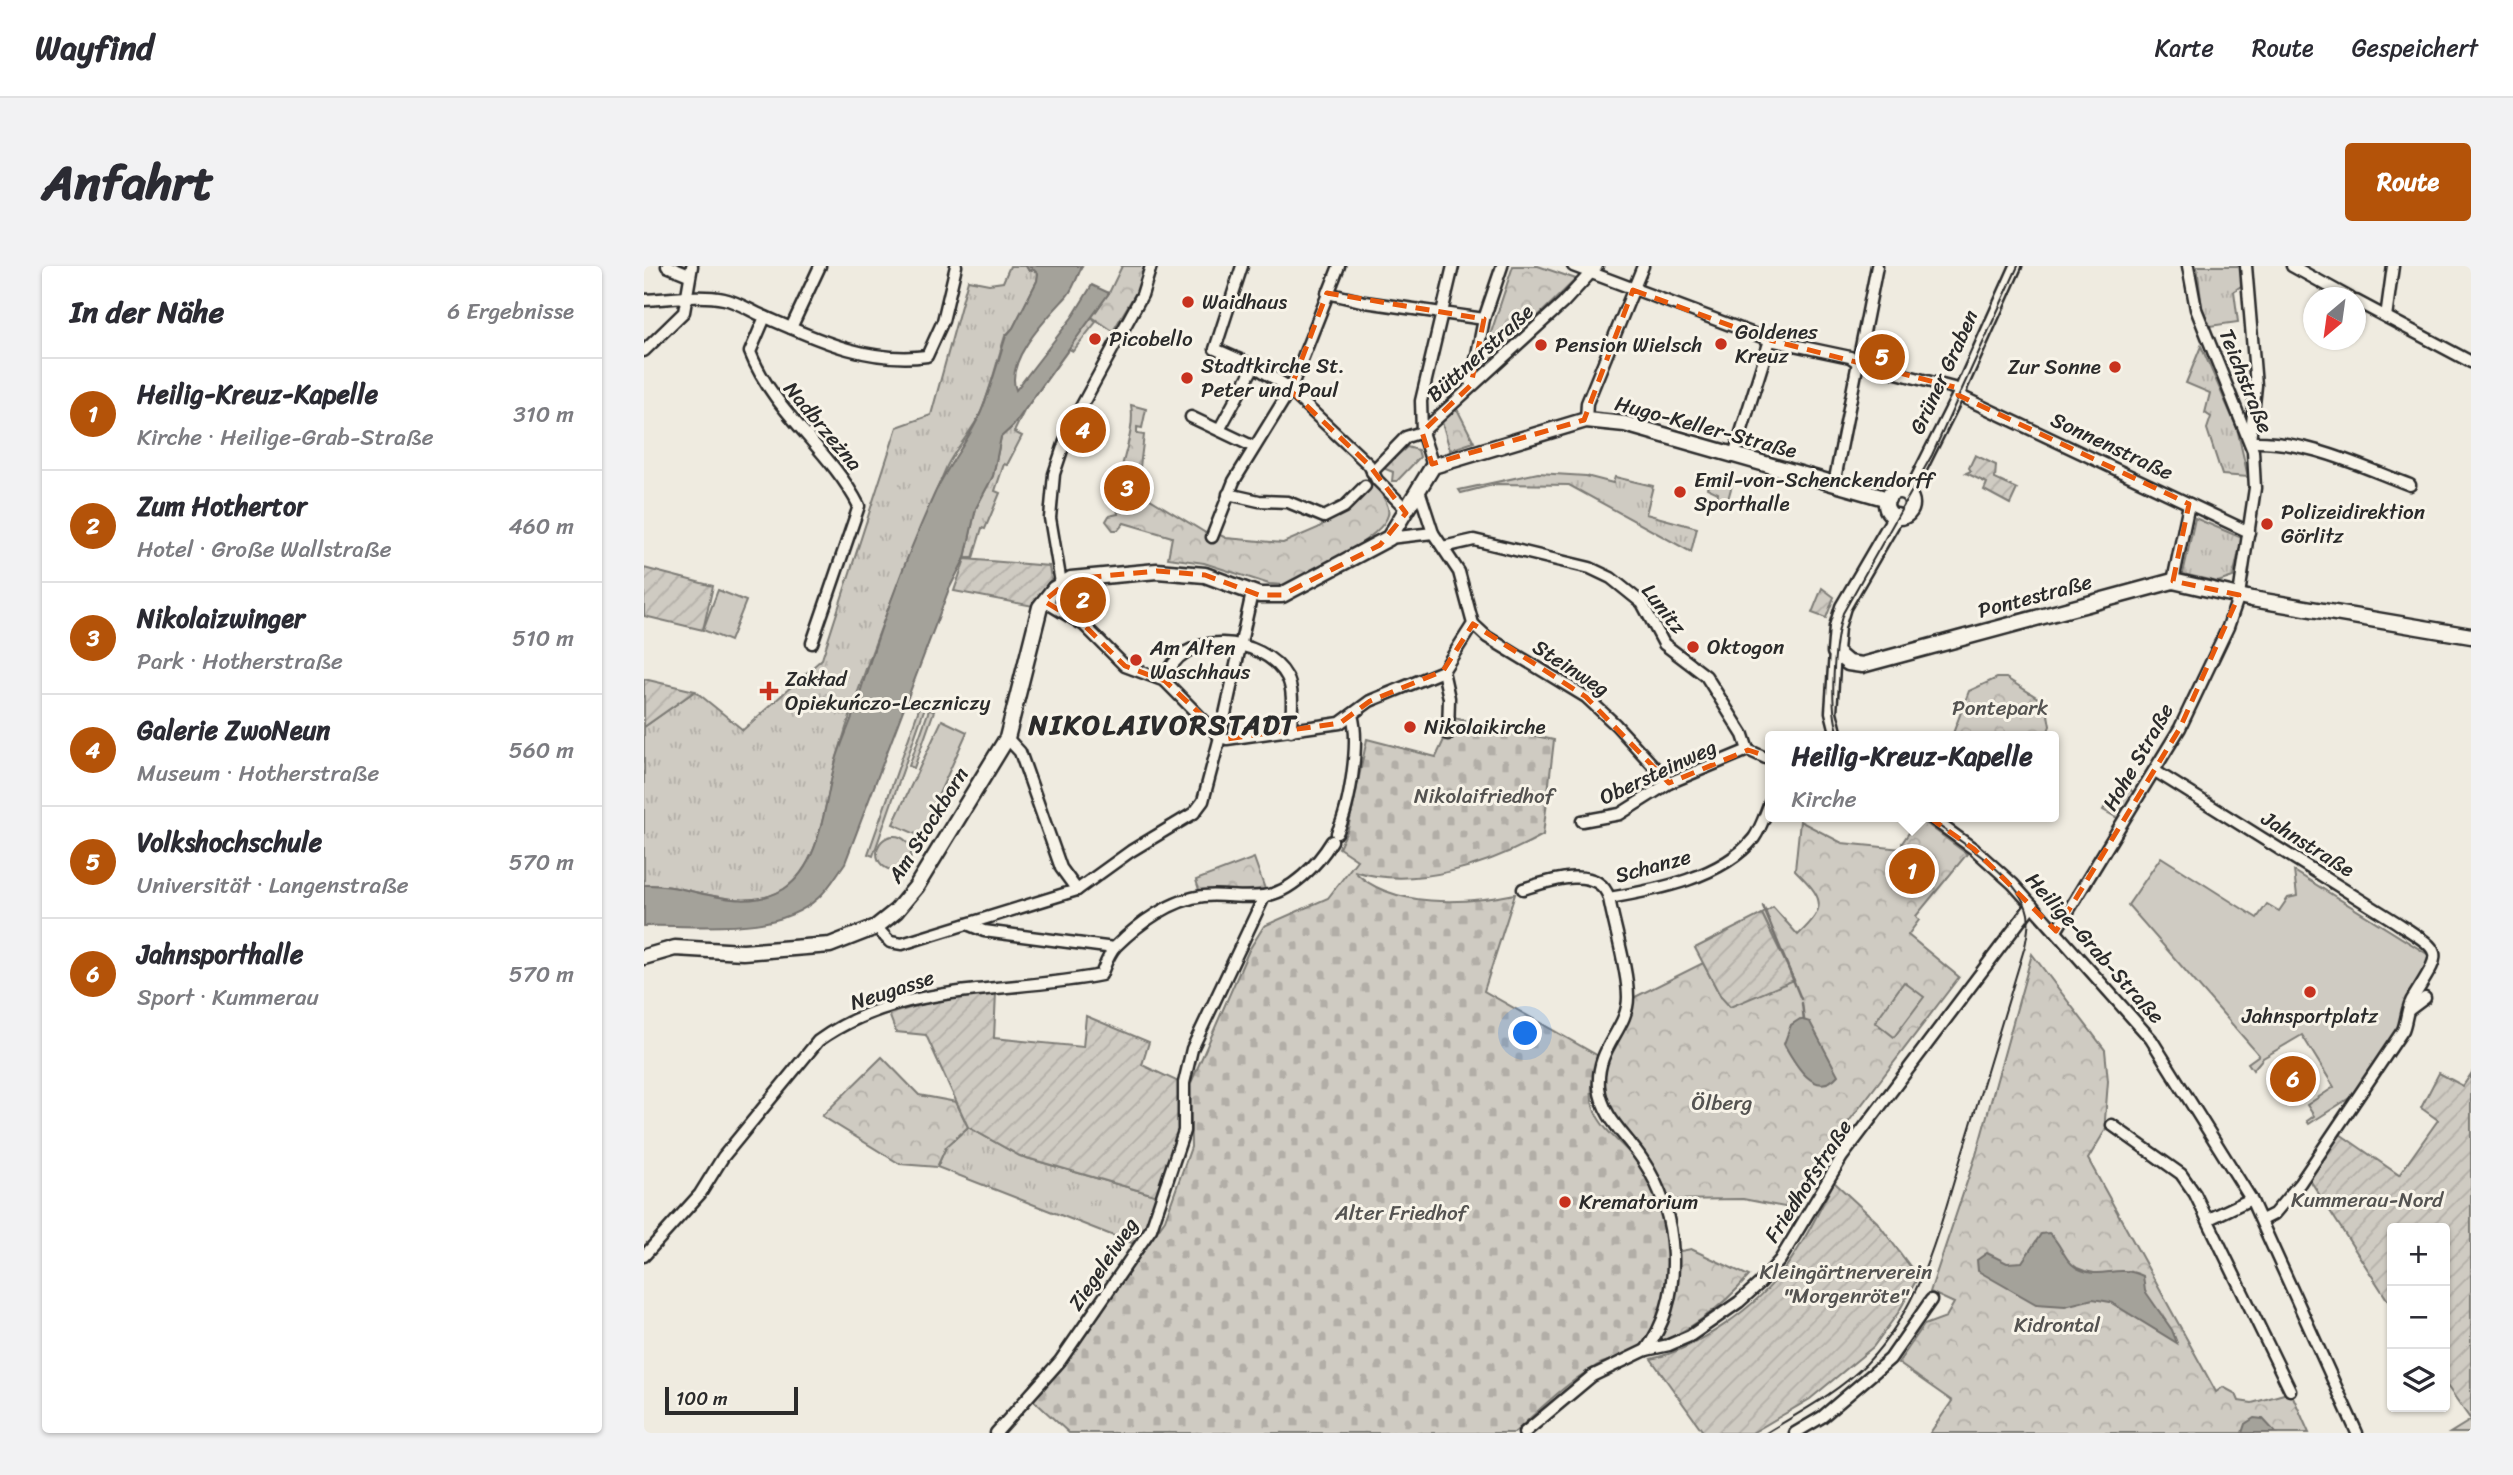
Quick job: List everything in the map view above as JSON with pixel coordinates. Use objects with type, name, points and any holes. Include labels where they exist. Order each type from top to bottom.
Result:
[{"type":"street","points":[[644,351],[681,317],[687,298],[691,271],[667,266]]},
{"type":"street","points":[[791,328],[820,266]]},
{"type":"street","points":[[644,300],[728,300],[844,349],[886,357],[927,356],[943,321],[956,266]]},
{"type":"street","points":[[1061,583],[1050,518],[1054,474],[1069,429],[1142,295],[1151,266]]},
{"type":"street","points":[[1242,266],[1215,349],[1254,366],[1290,390],[1346,442],[1370,477],[1407,510]]},
{"type":"street","points":[[1212,537],[1227,494],[1290,390],[1339,266]]},
{"type":"street","points":[[1390,538],[1418,486],[1433,466],[1422,432],[1421,401],[1453,266]]},
{"type":"street","points":[[1471,385],[1484,319],[1502,266]]},
{"type":"street","name":"Sonnenstraße","points":[[1573,266],[1595,269],[1633,290],[1770,340],[1850,357],[1859,363],[1959,392],[2249,532]]},
{"type":"street","points":[[1586,420],[1587,403],[1643,266]]},
{"type":"street","points":[[1834,484],[1877,266]]},
{"type":"street","name":"Grüner Graben","points":[[1908,495],[1959,392],[2016,266]]},
{"type":"street","name":"Teichstraße","points":[[2188,266],[2196,309],[2250,442],[2255,488],[2239,595]]},
{"type":"street","points":[[2246,266],[2256,386],[2250,442],[2282,441],[2313,448],[2410,485]]},
{"type":"street","points":[[2292,266],[2330,287]]},
{"type":"street","points":[[2386,317],[2393,266]]},
{"type":"street","name":"Büttnerstraße","points":[[1227,494],[1259,501],[1288,502],[1324,517],[1344,507],[1406,438],[1422,432],[1595,269]]},
{"type":"street","points":[[1327,293],[1364,302],[1484,319]]},
{"type":"street","points":[[2366,306],[2471,362]]},
{"type":"street","name":"Nadbrzeżna","points":[[765,317],[750,352],[760,378],[782,410],[848,484],[859,506],[812,643]]},
{"type":"street","points":[[1734,455],[1770,340]]},
{"type":"street","points":[[1219,430],[1254,366]]},
{"type":"street","points":[[1191,417],[1254,447]]},
{"type":"street","name":"Hugo-Keller-Straße","points":[[1433,466],[1444,460],[1586,420],[1625,425],[1888,499]]},
{"type":"street","points":[[1418,486],[1433,533],[1459,572],[1473,624],[1443,670],[1370,701],[1331,726],[1240,738],[1220,737],[1164,681],[1125,666],[1084,625],[1044,601],[1061,583],[1120,573],[1181,571],[1205,575],[1266,597],[1282,595],[1390,538],[1433,533]]},
{"type":"street","points":[[1836,731],[1831,712],[1839,656],[1837,627],[1843,607],[1896,516],[1910,511],[1912,503],[1908,495],[1896,492],[1888,499],[1888,508],[1896,516]]},
{"type":"street","points":[[2173,581],[2189,504]]},
{"type":"street","name":"Lunitz","points":[[1443,547],[1474,540],[1601,572],[1642,603],[1664,644],[1706,676],[1743,735],[1748,750]]},
{"type":"street","name":"Pontestraße","points":[[1839,656],[1862,665],[2173,581],[2471,636]]},
{"type":"street","points":[[644,957],[675,948],[743,952],[830,945],[876,927],[890,942],[902,944],[1077,890],[1131,851],[1194,813],[1202,801],[1220,737],[1252,593]]},
{"type":"street","name":"Hohe Straße","points":[[2056,931],[2155,771],[2204,678],[2239,595]]},
{"type":"street","name":"Am Stockborn","points":[[876,927],[896,911],[916,887],[1007,738],[1025,657],[1044,601]]},
{"type":"street","name":"Steinweg","points":[[1473,624],[1497,643],[1587,697],[1669,783]]},
{"type":"street","points":[[1164,681],[1173,659],[1187,649],[1217,644],[1239,645],[1261,652],[1285,674],[1291,694],[1291,731]]},
{"type":"street","points":[[1443,670],[1448,698],[1448,734]]},
{"type":"street","points":[[967,923],[984,931],[1114,948],[1177,902],[1202,896],[1264,897],[1286,888],[1314,864],[1335,837],[1347,803],[1356,729],[1352,715]]},
{"type":"street","points":[[1007,738],[1020,752],[1061,868],[1077,890]]},
{"type":"street","points":[[1748,750],[1765,758]]},
{"type":"street","name":"Obersteinweg","points":[[1582,821],[1601,820],[1620,814],[1669,783],[1748,750]]},
{"type":"street","name":"Jahnstraße","points":[[2155,771],[2430,944],[2435,955],[2428,976],[2411,1000],[2409,1010]]},
{"type":"street","name":"Schanze","points":[[1523,889],[1562,878],[1577,877],[1603,888],[1608,898],[1698,876],[1732,859],[1757,833],[1765,815]]},
{"type":"street","name":"Heilige-Grab-Straße","points":[[1937,822],[1994,866],[2056,931],[2151,1039],[2262,1220],[2357,1433]]},
{"type":"street","name":"Ziegeleiweg","points":[[996,1433],[1060,1361],[1151,1229],[1184,1131],[1184,1083],[1192,1049],[1264,897]]},
{"type":"street","points":[[1608,898],[1628,998],[1616,1033],[1601,1058],[1600,1088],[1606,1112],[1643,1160],[1664,1200],[1673,1252],[1672,1284],[1665,1314],[1658,1334],[1646,1350]]},
{"type":"street","name":"Friedhofstraße","points":[[1524,1433],[1592,1376],[1646,1350],[1669,1345],[1690,1336],[1739,1302],[1767,1275],[1780,1260],[1842,1157],[2032,905]]},
{"type":"street","name":"Neugasse","points":[[644,1256],[700,1194],[723,1157],[818,1041],[829,1033],[882,1009],[923,998],[995,986],[1101,975],[1114,948]]},
{"type":"street","points":[[2262,1220],[2274,1214],[2287,1200],[2403,1030],[2409,1010],[2425,998]]},
{"type":"street","points":[[2112,1125],[2181,1174],[2208,1219],[2290,1390]]},
{"type":"street","points":[[2208,1219],[2251,1199]]},
{"type":"street","points":[[1795,1433],[1822,1417],[1890,1359],[1931,1300]]},
{"type":"highlighted area","points":[[1633,290],[1770,340],[1958,388],[1958,395],[2189,504],[2173,581],[2239,595],[2180,728],[2056,931],[1974,849],[1864,771],[1842,781],[1748,750],[1669,783],[1586,697],[1473,624],[1443,671],[1370,701],[1340,723],[1227,739],[1165,681],[1125,666],[1084,625],[1044,601],[1071,579],[1157,571],[1205,575],[1259,595],[1282,595],[1380,545],[1406,513],[1369,465],[1290,390],[1327,293],[1484,319],[1471,385],[1422,432],[1432,464],[1584,420]]},
{"type":"green space","points":[[1010,266],[1026,266],[1029,271],[1033,269],[1038,274],[1037,281],[1013,328],[1005,336],[981,412],[947,466],[901,576],[847,726],[835,764],[820,832],[806,864],[797,878],[784,889],[750,899],[732,899],[644,885],[644,727],[695,691],[743,730],[822,659],[897,427],[931,415],[968,280],[989,284],[1003,282]]},
{"type":"green space","points":[[1122,266],[1145,266],[1138,289],[1113,331],[1092,317],[1109,293]]},
{"type":"green space","points":[[1513,266],[1538,266],[1576,279],[1486,367],[1481,363]]},
{"type":"green space","points":[[2197,266],[2242,266],[2241,286],[2234,291],[2238,322],[2210,326],[2202,308]]},
{"type":"green space","points":[[1092,317],[1096,322],[1073,351],[1069,349],[1024,411],[1014,432],[1022,436],[1007,465],[1004,464],[995,491],[1000,493],[985,529],[982,528],[973,558],[965,558],[976,508],[993,476],[1001,437],[1013,426]]},
{"type":"green space","points":[[2201,346],[2237,428],[2248,477],[2222,475],[2207,429],[2211,417],[2205,413],[2210,393],[2186,383]]},
{"type":"green space","points":[[1131,405],[1146,409],[1142,428],[1137,427],[1137,434],[1144,435],[1137,491],[1214,538],[1216,533],[1226,538],[1283,543],[1318,528],[1355,500],[1372,481],[1386,502],[1388,515],[1383,524],[1359,545],[1284,585],[1269,584],[1204,563],[1168,558],[1172,537],[1124,523],[1118,530],[1113,530],[1106,521],[1109,516],[1118,514],[1118,485],[1131,431]]},
{"type":"green space","points":[[1456,407],[1474,442],[1450,450],[1442,422]]},
{"type":"green space","points":[[1407,447],[1418,450],[1420,457],[1397,481],[1392,481],[1393,472],[1383,468]]},
{"type":"green space","points":[[1975,455],[1996,465],[1995,479],[2017,489],[2010,504],[1984,490],[1987,483],[1966,473],[1971,471],[1969,468]]},
{"type":"green space","points":[[1538,473],[1586,476],[1613,483],[1615,477],[1653,486],[1646,514],[1697,528],[1691,552],[1569,485],[1497,484],[1461,493],[1459,490]]},
{"type":"green space","points":[[1709,479],[1732,485],[1727,503],[1717,499],[1718,493],[1707,488]]},
{"type":"green space","points":[[2195,518],[2242,538],[2233,577],[2218,582],[2183,574]]},
{"type":"green space","points":[[965,559],[1049,566],[1051,579],[1033,606],[954,591]]},
{"type":"green space","points":[[644,568],[713,586],[703,630],[644,616]]},
{"type":"green space","points":[[1822,588],[1834,597],[1826,618],[1812,613]]},
{"type":"green space","points":[[718,590],[746,601],[730,641],[703,630]]},
{"type":"green space","name":"Pontepark","points":[[1997,678],[2006,678],[2046,703],[2050,726],[2048,731],[1954,731],[1969,691]]},
{"type":"green space","points":[[644,679],[695,691],[644,727]]},
{"type":"green space","points":[[920,706],[925,707],[873,856],[868,854]]},
{"type":"green space","points":[[929,710],[934,711],[914,768],[909,766]]},
{"type":"green space","name":"Alter Friedhof","points":[[1454,718],[1554,740],[1543,835],[1475,865],[1426,876],[1401,878],[1354,871],[1388,892],[1409,898],[1453,901],[1515,894],[1484,991],[1600,1057],[1592,1089],[1594,1109],[1603,1125],[1641,1166],[1651,1184],[1665,1230],[1667,1280],[1663,1304],[1655,1325],[1640,1347],[1596,1366],[1574,1380],[1514,1433],[1069,1433],[1031,1398],[1065,1361],[1165,1220],[1191,1147],[1190,1085],[1249,950],[1264,926],[1328,898],[1357,860],[1339,848],[1348,829],[1367,739],[1436,757]]},
{"type":"green space","points":[[942,720],[967,732],[920,836],[893,824]]},
{"type":"green space","points":[[2121,781],[2135,794],[2119,819],[2103,810]]},
{"type":"green space","name":"Ölberg","points":[[1800,822],[1842,843],[1902,849],[1902,843],[1916,822],[1924,822],[1967,854],[1916,916],[1919,920],[1908,935],[1959,977],[1834,1141],[1795,1209],[1743,1199],[1665,1200],[1607,1112],[1601,1088],[1602,1058],[1635,997],[1703,963],[1721,997],[1794,980],[1762,914],[1773,907],[1798,935],[1815,917],[1819,902],[1812,888],[1795,870]]},
{"type":"green space","points":[[894,836],[906,841],[911,853],[906,865],[894,870],[882,865],[877,853],[882,841]]},
{"type":"green space","name":"Jahnsportplatz","points":[[2161,857],[2257,918],[2267,904],[2279,911],[2288,898],[2297,896],[2294,871],[2432,957],[2400,1030],[2357,1093],[2309,1124],[2307,1121],[2314,1116],[2307,1105],[2334,1087],[2302,1035],[2263,1058],[2253,1070],[2248,1063],[2259,1055],[2128,905]]},
{"type":"green space","points":[[1254,858],[1265,889],[1200,893],[1196,880]]},
{"type":"green space","points":[[1762,914],[1794,980],[1730,1007],[1721,997],[1695,948]]},
{"type":"green space","name":"Kidrontal","points":[[2032,954],[2105,1050],[2108,1081],[2105,1120],[2109,1124],[2088,1159],[2216,1392],[2223,1387],[2236,1394],[2239,1401],[2252,1403],[2291,1392],[2309,1433],[1930,1433],[1952,1401],[1898,1363],[1924,1325],[1946,1317],[1954,1303],[1930,1292],[1976,1155]]},
{"type":"green space","points":[[1904,982],[1924,997],[1894,1037],[1875,1022]]},
{"type":"green space","points":[[996,992],[994,1038],[1083,1047],[1086,1016],[1149,1042],[1142,1065],[1181,1083],[1178,1140],[1158,1196],[1020,1156],[968,1127],[926,1035],[896,1032],[889,1014],[935,1001]]},
{"type":"green space","points":[[882,1057],[919,1095],[956,1102],[968,1127],[946,1147],[937,1167],[900,1164],[822,1116]]},
{"type":"green space","name":"Kummerau-Nord","points":[[2439,1073],[2463,1086],[2471,1074],[2471,1420],[2450,1390],[2450,1223],[2387,1223],[2387,1299],[2308,1177],[2340,1134],[2399,1175],[2438,1120],[2421,1108]]},
{"type":"green space","points":[[968,1127],[1020,1156],[1158,1196],[1142,1234],[1132,1243],[937,1167],[946,1147]]},
{"type":"green space","name":"Kleingärtnerverein \"Morgenröte\"","points":[[1834,1182],[1877,1222],[1918,1277],[1898,1313],[1873,1347],[1810,1399],[1752,1433],[1704,1433],[1651,1359],[1669,1354],[1707,1336],[1759,1297],[1793,1257]]},
{"type":"green space","points":[[1691,1249],[1749,1276],[1728,1298],[1704,1317],[1678,1334],[1650,1347],[1659,1334],[1675,1252]]},
{"type":"green space","points":[[2471,1420],[2471,1433],[2450,1433]]},
{"type":"shaded area","points":[[1026,266],[1082,266],[1069,293],[1022,352],[1016,365],[1016,390],[1073,316],[1092,285],[1109,293],[1013,426],[1001,437],[993,476],[976,508],[965,558],[949,589],[845,863],[818,898],[781,919],[735,926],[644,926],[644,885],[732,899],[750,899],[784,889],[797,878],[806,864],[820,832],[837,757],[901,574],[939,484],[981,412],[1006,336],[1013,328],[1037,281],[1038,274],[1033,269],[1029,271]]},
{"type":"shaded area","points":[[1800,1019],[1810,1022],[1838,1075],[1829,1082],[1821,1084],[1806,1076],[1784,1044],[1791,1025]]},
{"type":"shaded area","points":[[2049,1233],[2077,1268],[2094,1273],[2125,1271],[2143,1276],[2145,1291],[2172,1330],[2177,1343],[2110,1302],[2093,1299],[2065,1306],[2036,1304],[1978,1271],[1977,1260],[1987,1253],[2007,1263],[2022,1262],[2041,1234]]},
{"type":"shaded area","points":[[2254,1418],[2263,1419],[2276,1433],[2242,1433],[2245,1424]]},
{"type":"waterway","points":[[1763,906],[1801,999]]},
{"type":"waterway","points":[[1802,1003],[1804,1020]]},
{"type":"tram line","points":[[1838,731],[1833,693],[1837,640],[1843,613],[1932,455],[2018,266]]},
{"type":"tram line","points":[[1766,1433],[1818,1402],[1855,1374],[1886,1340],[1903,1315],[1938,1232],[2025,946],[2028,914],[2023,900],[2013,886],[1969,847],[1933,822]]},
{"type":"place","name":"Waidhaus","points":[[1188,302]]},
{"type":"place","name":"Picobello","points":[[1095,339]]},
{"type":"place","name":"Goldenes Kreuz","points":[[1721,344]]},
{"type":"place","name":"Pension Wielsch","points":[[1541,345]]},
{"type":"place","name":"Volkshochschule","points":[[1882,357]]},
{"type":"place","name":"Zur Sonne","points":[[2115,367]]},
{"type":"place","name":"Stadtkirche St. Peter und Paul","points":[[1187,378]]},
{"type":"place","name":"Galerie ZwoNeun","points":[[1083,430]]},
{"type":"place","name":"Nikolaizwinger","points":[[1127,488]]},
{"type":"place","name":"Emil-von-Schenckendorff Sporthalle","points":[[1680,492]]},
{"type":"place","name":"Polizeidirektion Görlitz","points":[[2267,524]]},
{"type":"place","name":"Zum Hothertor","points":[[1083,600]]},
{"type":"place","name":"Oktogon","points":[[1693,647]]},
{"type":"place","name":"Am Alten Waschhaus","points":[[1136,660]]},
{"type":"place","name":"Zakład Opiekuńczo-Leczniczy","points":[[769,691]]},
{"type":"place","name":"Nikolaikirche","points":[[1410,727]]},
{"type":"place","name":"Heilig-Kreuz-Kapelle","points":[[1912,871]]},
{"type":"place","name":"Jahnsportplatz","points":[[2310,992]]},
{"type":"place","name":"Jahnsporthalle","points":[[2293,1079]]},
{"type":"place","name":"Krematorium","points":[[1565,1202]]},
{"type":"district","name":"NIKOLAIVORSTADT","points":[[1163,724]]},
{"type":"park label","name":"Nikolaifriedhof","points":[[1484,796]]}]
